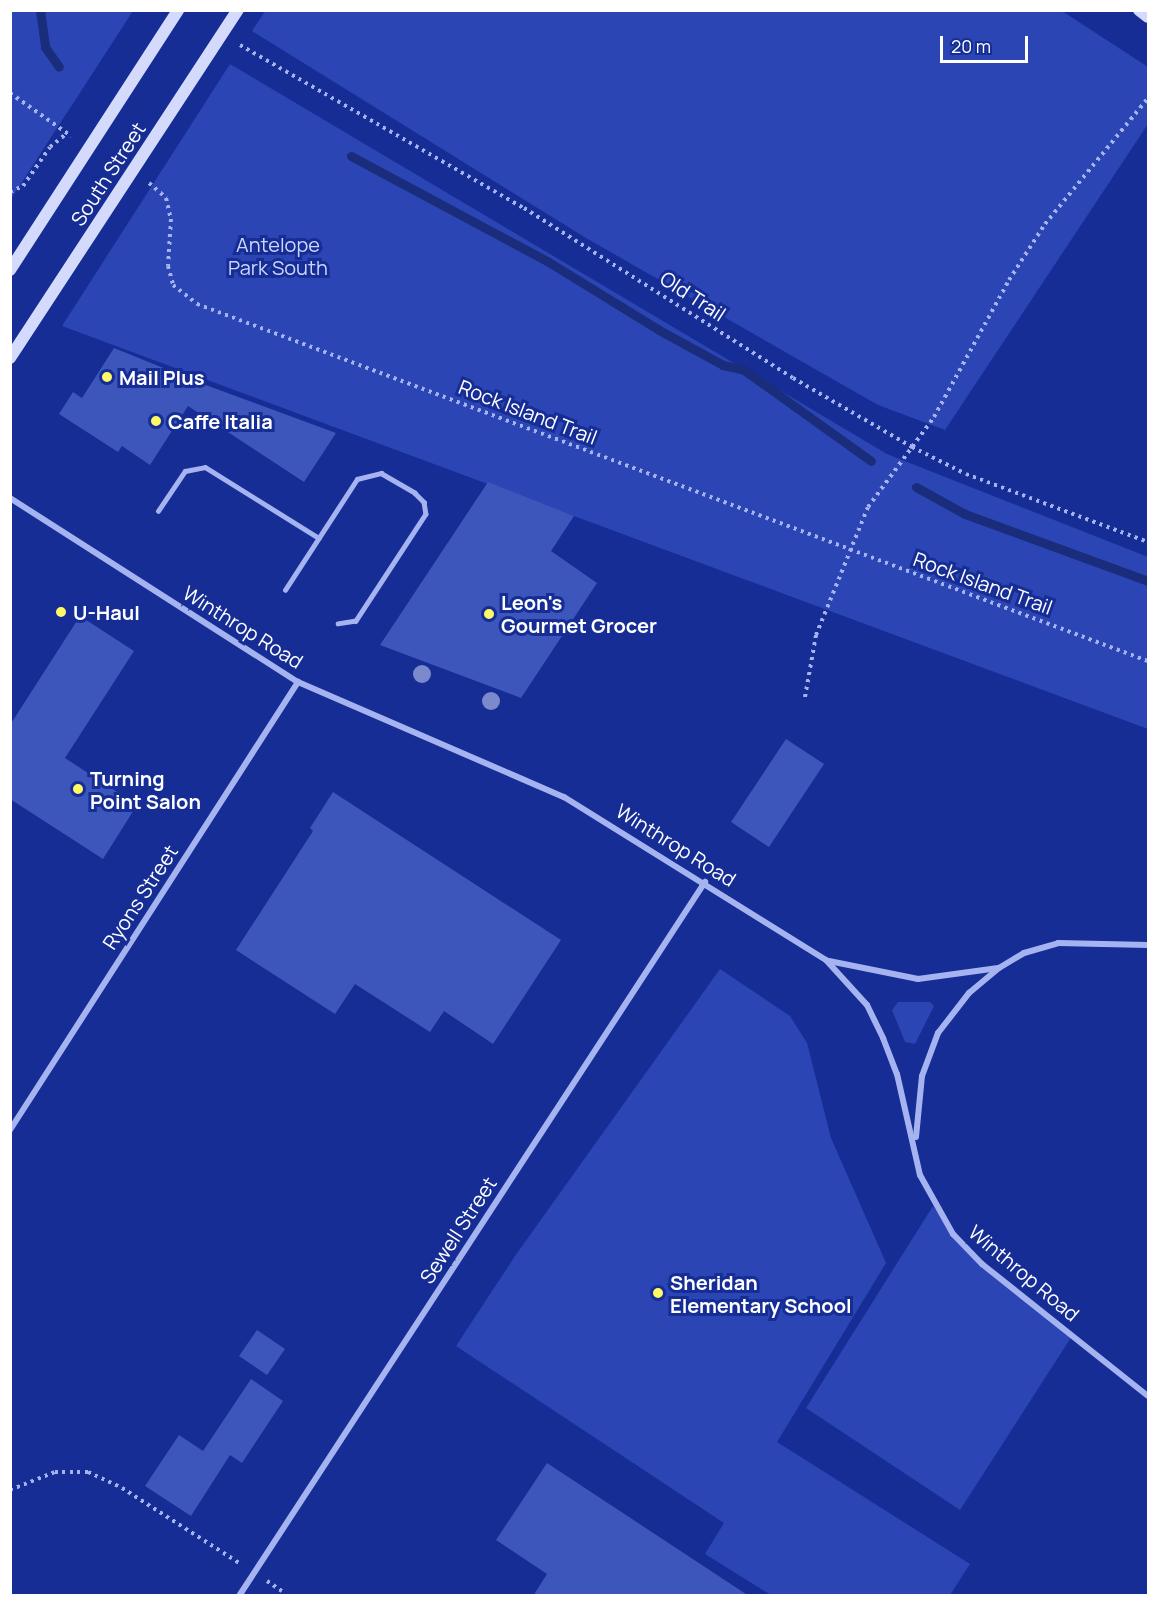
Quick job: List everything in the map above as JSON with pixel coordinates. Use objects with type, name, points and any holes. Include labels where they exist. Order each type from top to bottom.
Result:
[{"type":"main road","name":"South Street","points":[[10,270],[177,10]]},
{"type":"main road","name":"South Street","points":[[10,358],[238,10]]},
{"type":"main road","points":[[1139,10],[1149,17]]},
{"type":"street","name":"Winthrop Road","points":[[10,498],[298,682],[536,783],[705,882],[826,960],[867,1005],[897,1074],[915,1144],[920,1175],[953,1234],[982,1264],[1149,1396]]},
{"type":"street","name":"Ryons Street","points":[[10,1130],[298,682]]},
{"type":"street","name":"Sewell Street","points":[[239,1596],[705,882]]},
{"type":"street","points":[[915,1144],[922,1076],[938,1033],[969,993],[999,968],[1024,953],[1058,944],[1149,945]]},
{"type":"street","points":[[826,960],[857,970],[918,979],[999,968]]},
{"type":"lane","points":[[158,511],[185,471],[205,467],[319,538]]},
{"type":"lane","points":[[285,590],[357,479],[370,472],[381,473],[424,502],[426,514],[356,621],[338,624]]},
{"type":"path","name":"Old Trail","points":[[237,45],[533,213],[793,378],[912,447],[966,474],[1149,543]]},
{"type":"path","points":[[10,93],[90,148]]},
{"type":"path","points":[[805,697],[816,635],[868,507],[934,417],[1009,280],[1045,224],[1149,98]]},
{"type":"path","points":[[10,192],[23,186],[50,147],[67,133]]},
{"type":"path","name":"Rock Island Trail","points":[[132,172],[166,198],[171,219],[168,266],[173,285],[197,303],[1149,661]]},
{"type":"path","points":[[10,1490],[55,1472],[88,1472],[122,1488],[282,1591]]},
{"type":"green space","points":[[10,11],[133,11],[11,199]]},
{"type":"green space","points":[[265,11],[1062,11],[1148,67],[1148,124],[945,430],[878,405],[586,238],[252,31]]},
{"type":"green space","name":"Antelope Park South","points":[[230,64],[887,454],[1148,557],[1148,729],[62,326]]},
{"type":"green space","points":[[720,969],[790,1016],[807,1043],[831,1138],[886,1263],[777,1442],[970,1564],[950,1595],[771,1595],[705,1554],[724,1523],[456,1346],[515,1256]]},
{"type":"green space","points":[[898,1002],[930,1002],[934,1006],[915,1044],[905,1042],[892,1010]]},
{"type":"green space","points":[[933,1206],[982,1264],[1072,1336],[960,1510],[806,1408]]},
{"type":"building","points":[[114,348],[336,433],[304,482],[188,406],[150,465],[122,446],[118,452],[59,414],[73,392],[82,398]]},
{"type":"building","name":"Leon's Gourmet Grocer","points":[[488,482],[574,516],[551,551],[597,583],[521,698],[380,645]]},
{"type":"building","points":[[80,616],[134,651],[65,758],[137,805],[103,859],[10,799],[10,725]]},
{"type":"building","points":[[786,739],[824,764],[769,847],[731,822]]},
{"type":"building","points":[[333,792],[561,940],[493,1044],[444,1011],[430,1032],[355,984],[335,1014],[236,950],[313,831],[310,828]]},
{"type":"building","points":[[257,1330],[285,1349],[267,1375],[239,1356]]},
{"type":"building","points":[[251,1379],[283,1401],[242,1463],[230,1455],[191,1516],[145,1486],[179,1435],[203,1451]]},
{"type":"building","points":[[547,1463],[749,1596],[533,1596],[547,1574],[496,1540]]},
{"type":"waterway","points":[[40,10],[45,47],[59,67]]},
{"type":"waterway","points":[[351,156],[547,261],[659,330],[723,365],[744,370],[871,461]]},
{"type":"waterway","points":[[916,487],[965,514],[1148,581]]},
{"type":"place","name":"Mail Plus","points":[[107,377]]},
{"type":"place","name":"Caffe Italia","points":[[156,421]]},
{"type":"place","name":"U-Haul","points":[[61,612]]},
{"type":"place","name":"Leon's Gourmet Grocer","points":[[489,614]]},
{"type":"place","name":"Turning Point Salon","points":[[78,789]]},
{"type":"place","name":"Sheridan Elementary School","points":[[658,1293]]}]
